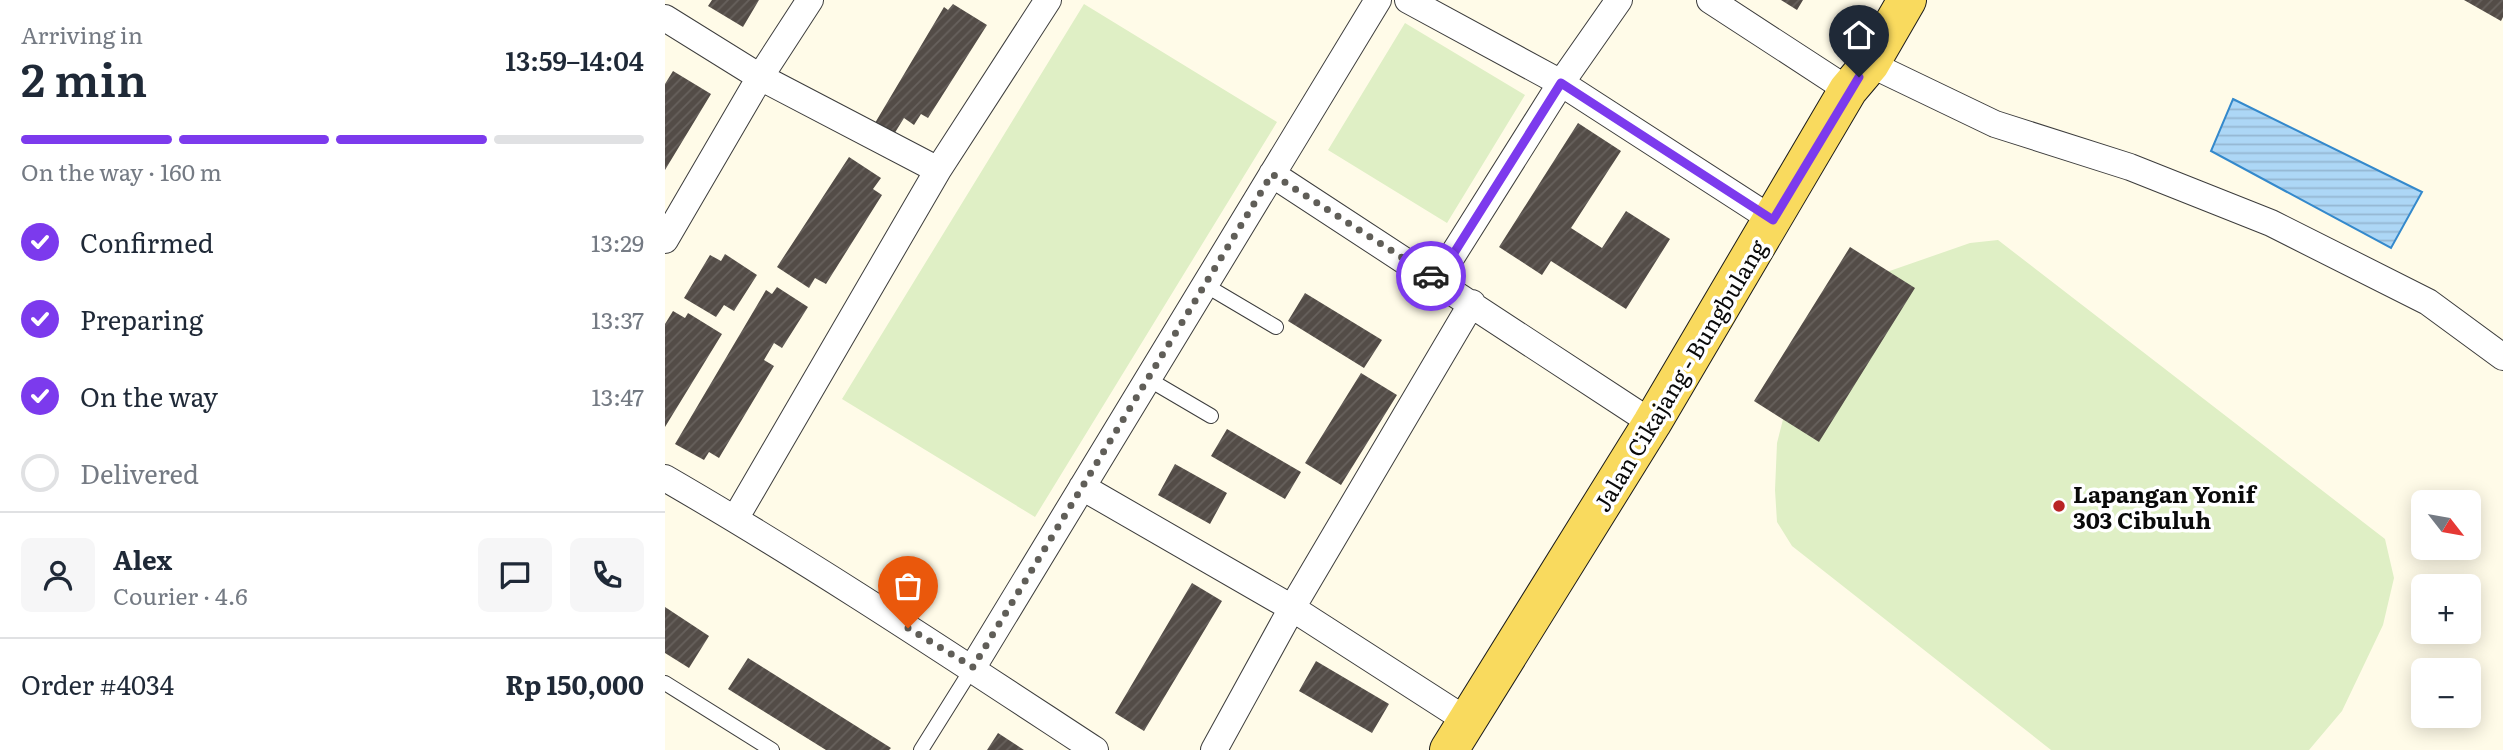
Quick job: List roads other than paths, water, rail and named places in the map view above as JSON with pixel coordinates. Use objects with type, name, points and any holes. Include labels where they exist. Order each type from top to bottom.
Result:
[{"type":"main road","name":"Jalan Cikajang - Bungbulang","points":[[1458,735],[1652,423],[1907,0]]},
{"type":"street","points":[[665,240],[760,77],[810,0]]},
{"type":"street","points":[[735,519],[938,170],[1048,0]]},
{"type":"street","points":[[973,667],[1378,0]]},
{"type":"street","points":[[1408,0],[1561,83],[1773,220]]},
{"type":"street","points":[[1437,280],[1561,83],[1619,0]]},
{"type":"street","points":[[1710,0],[1859,77],[2130,167],[2271,223],[2428,302],[2503,357]]},
{"type":"street","points":[[665,18],[760,77],[938,170]]},
{"type":"street","points":[[1272,174],[1652,423]]},
{"type":"street","points":[[1214,750],[1292,608],[1472,303]]},
{"type":"street","points":[[665,478],[973,667],[1095,750]]},
{"type":"street","points":[[1082,487],[1292,608],[1458,735]]},
{"type":"lane","points":[[1205,285],[1276,327]]},
{"type":"lane","points":[[1148,379],[1211,416]]},
{"type":"lane","points":[[921,750],[973,667]]},
{"type":"lane","points":[[665,683],[772,750]]},
{"type":"water","points":[[2233,99],[2422,192],[2391,248],[2211,151]]},
{"type":"place","name":"Lapangan Yonif 303 Cibuluh","points":[[2059,506]]}]
